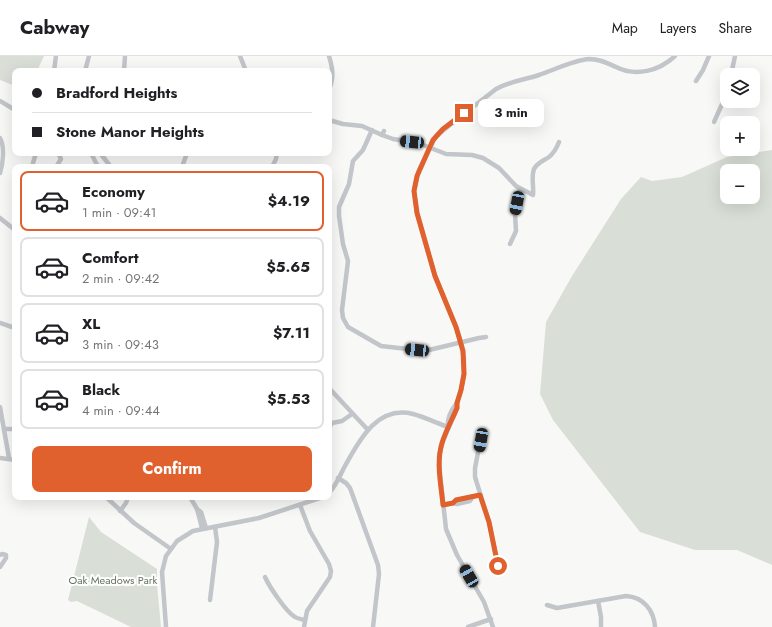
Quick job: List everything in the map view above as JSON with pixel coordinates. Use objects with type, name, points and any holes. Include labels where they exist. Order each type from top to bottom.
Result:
[{"type":"street","points":[[54,68],[56,56]]},
{"type":"street","points":[[86,68],[89,56]]},
{"type":"street","points":[[124,68],[125,56]]},
{"type":"street","points":[[240,56],[245,68]]},
{"type":"street","points":[[329,56],[332,66],[332,80]]},
{"type":"street","points":[[493,627],[484,602],[453,548],[446,529],[439,456],[448,427],[457,408],[464,374],[464,359],[461,342],[456,327],[435,276],[415,203],[414,191],[416,181],[429,148],[436,136],[443,129],[499,87],[589,58],[601,60],[621,70],[638,72],[658,68],[675,56]]},
{"type":"street","points":[[696,81],[709,56]]},
{"type":"street","points":[[733,68],[735,56]]},
{"type":"street","points":[[0,108],[1,102],[12,108]]},
{"type":"street","points":[[714,122],[720,108]]},
{"type":"street","points":[[332,120],[343,124],[362,126],[383,133],[393,139],[418,143],[446,154],[472,155],[483,158],[499,168],[512,183],[520,189],[533,195],[533,173],[536,166],[553,154],[559,142]]},
{"type":"street","points":[[372,130],[363,150],[353,161],[349,184],[339,207],[338,216],[348,261],[342,310],[343,318],[348,327],[381,346],[422,350],[486,337]]},
{"type":"street","points":[[0,138],[3,150],[0,173]]},
{"type":"street","points":[[510,244],[516,231],[515,214],[520,189]]},
{"type":"street","points":[[0,218],[12,228]]},
{"type":"street","points":[[0,323],[12,327]]},
{"type":"street","points":[[332,391],[368,430]]},
{"type":"street","points":[[0,407],[8,458]]},
{"type":"street","points":[[332,488],[359,442],[373,425],[385,417],[406,413],[448,427]]},
{"type":"street","points":[[332,424],[342,421],[352,414]]},
{"type":"street","points":[[4,429],[12,428]]},
{"type":"street","points":[[482,432],[475,473],[477,486],[489,522],[498,566]]},
{"type":"street","points":[[0,458],[12,459]]},
{"type":"street","points":[[338,478],[346,483],[350,488],[378,565],[379,582],[373,627]]},
{"type":"street","points":[[443,505],[470,501],[472,498],[480,495]]},
{"type":"street","points":[[109,500],[134,523],[171,549]]},
{"type":"street","points":[[120,511],[127,500]]},
{"type":"street","points":[[192,500],[201,512],[204,528]]},
{"type":"street","points":[[166,627],[162,572],[166,556],[177,541],[185,535],[204,528],[259,518],[314,500]]},
{"type":"street","points":[[300,505],[310,531],[329,564],[331,571],[330,577],[307,612],[304,620],[304,627]]},
{"type":"street","points":[[210,600],[217,542],[215,526]]},
{"type":"street","points":[[0,555],[6,555],[6,558],[0,567]]},
{"type":"street","points":[[265,577],[268,584],[290,613],[295,617],[304,620]]},
{"type":"street","points":[[547,605],[557,608],[626,596],[636,598],[646,605],[652,612],[655,627]]},
{"type":"street","points":[[598,601],[601,627]]},
{"type":"street","points":[[468,627],[491,619]]},
{"type":"green space","points":[[0,56],[44,56],[38,68],[12,68],[12,85],[0,80]]},
{"type":"green space","points":[[772,150],[772,565],[737,550],[695,550],[640,532],[553,420],[540,394],[546,322],[572,276],[621,199],[641,177],[652,181],[682,177],[727,157],[760,156],[760,152]]},
{"type":"green space","name":"Oak Meadows Park","points":[[89,517],[101,532],[157,569],[161,627],[131,627],[77,601],[71,602],[68,600]]},
{"type":"route","points":[[464,113],[443,129],[433,140],[417,176],[414,197],[417,213],[435,276],[456,327],[461,342],[464,359],[463,382],[457,408],[440,449],[439,466],[443,505],[453,503],[456,500],[468,497],[472,498],[480,495],[489,522],[498,566]]}]
